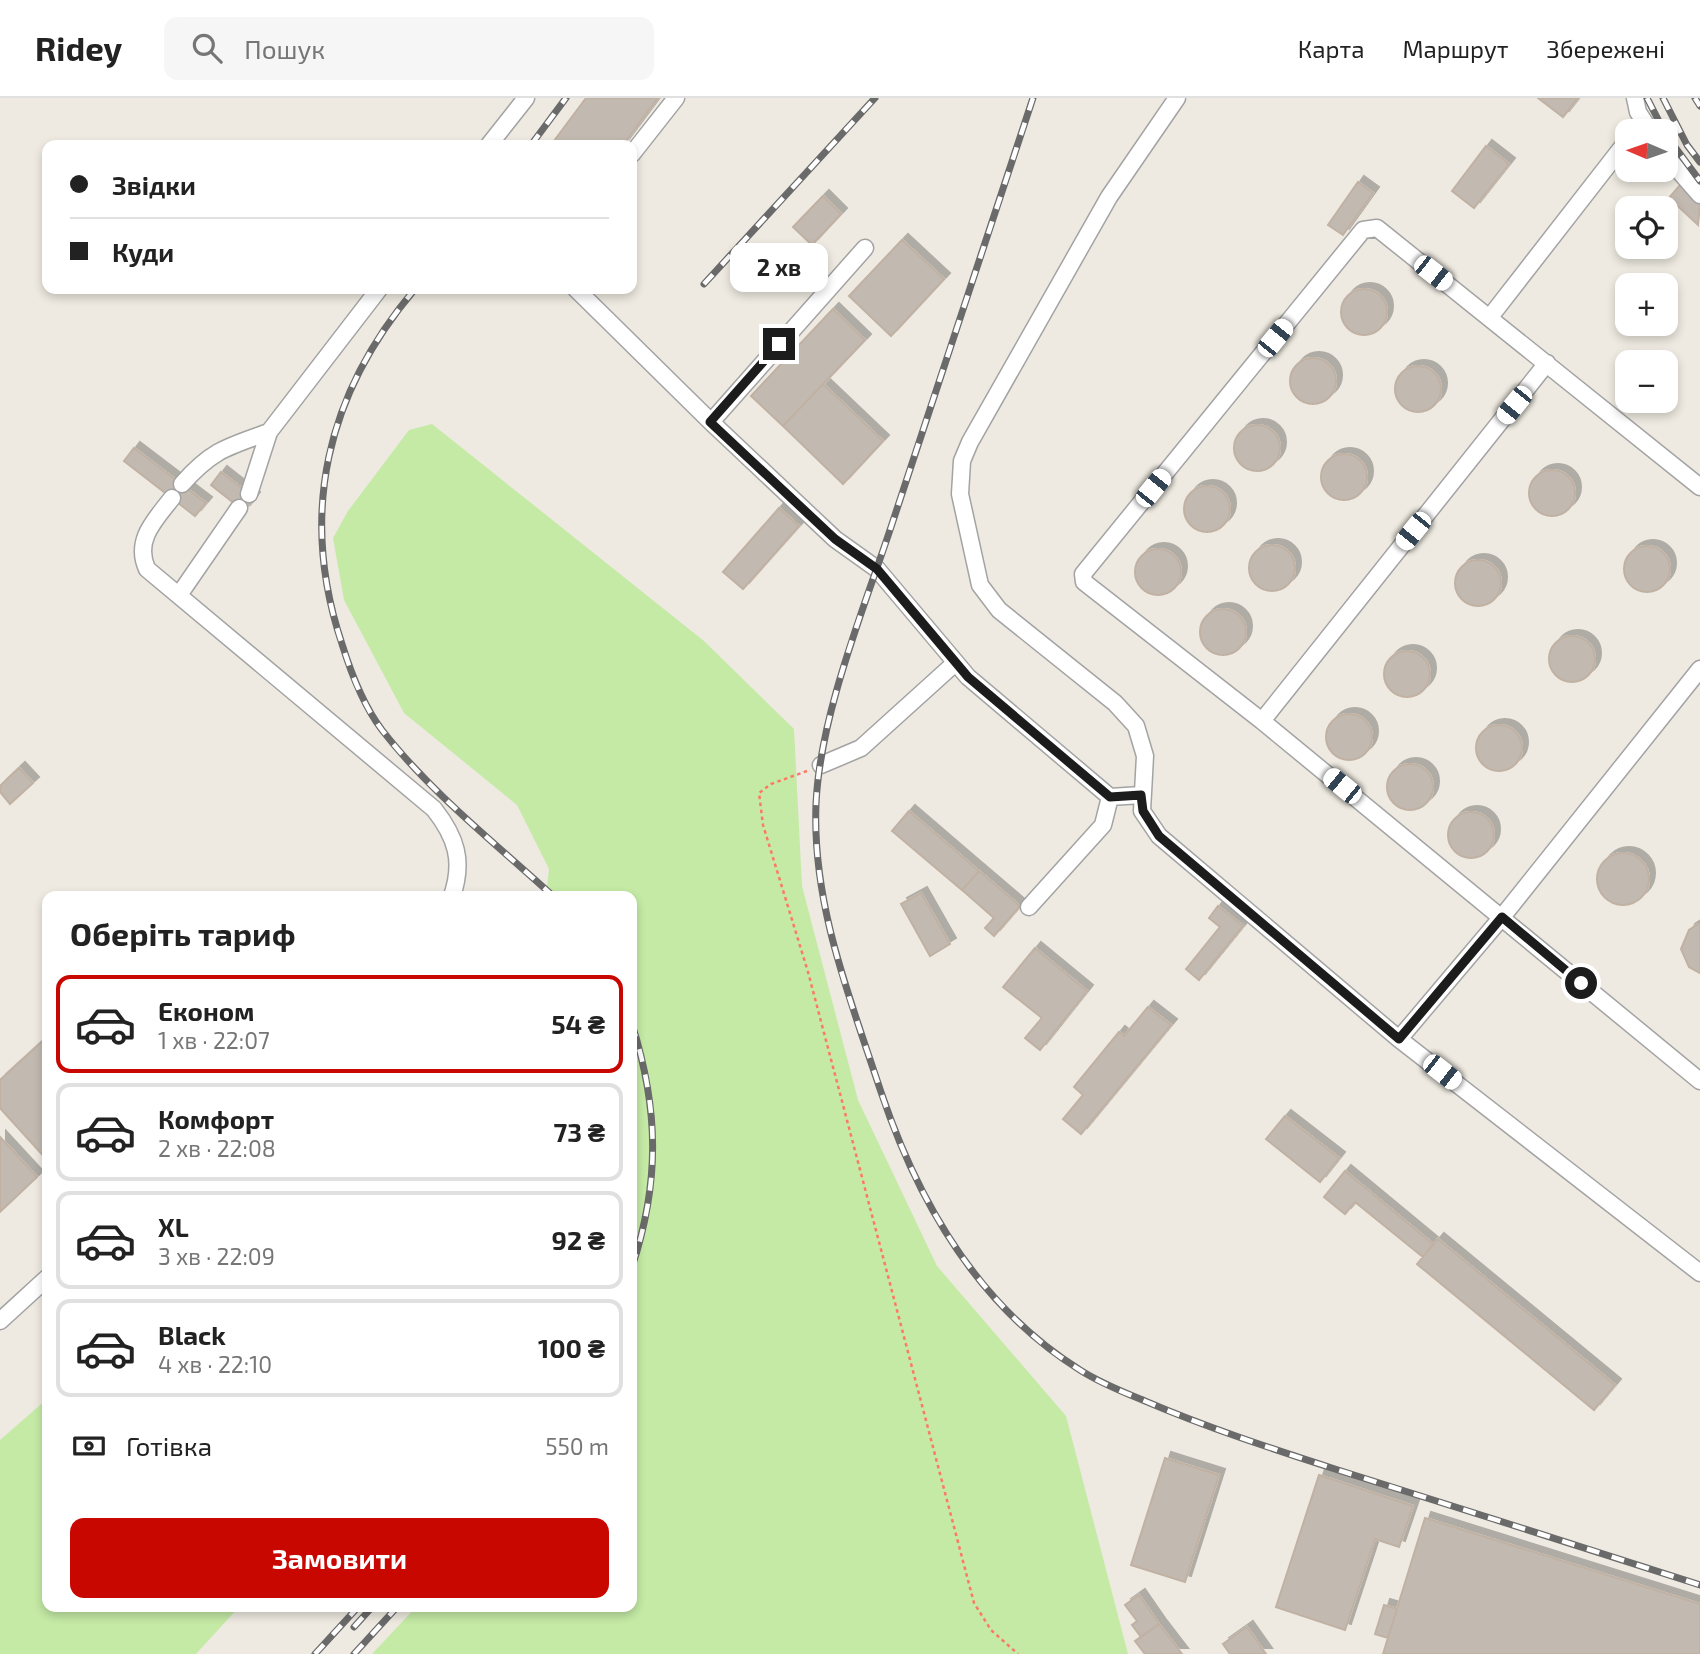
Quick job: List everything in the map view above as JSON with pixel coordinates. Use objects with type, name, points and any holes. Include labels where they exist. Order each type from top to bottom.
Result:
[{"type":"street","points":[[493,140],[526,98]]},
{"type":"street","points":[[637,148],[677,98]]},
{"type":"street","points":[[1177,98],[1109,197],[987,407],[962,461],[960,479],[980,585],[999,610],[1127,713],[1136,726],[1145,755],[1141,795],[1143,811],[1159,836],[1399,1039],[1700,1273]]},
{"type":"street","points":[[1490,317],[1615,156]]},
{"type":"street","points":[[1678,170],[1700,195]]},
{"type":"street","points":[[1700,487],[1377,228],[1363,230],[1083,574],[1084,582],[1262,721],[1700,1081]]},
{"type":"street","points":[[710,422],[865,248]]},
{"type":"street","points":[[179,595],[244,501],[269,432],[375,294]]},
{"type":"street","points":[[581,294],[710,422],[835,539],[877,569],[954,664],[1110,797],[1141,795]]},
{"type":"street","points":[[1262,721],[1547,363]]},
{"type":"street","points":[[182,484],[203,460],[219,450],[269,432]]},
{"type":"street","points":[[172,498],[146,533],[142,551],[147,569],[434,809],[450,828],[458,852],[459,877],[454,891]]},
{"type":"street","points":[[821,765],[861,748],[954,664]]},
{"type":"street","points":[[1399,1039],[1502,917],[1700,669]]},
{"type":"street","points":[[1030,907],[1103,825],[1110,797]]},
{"type":"street","points":[[0,1321],[42,1283]]},
{"type":"path","points":[[821,765],[771,784],[759,793],[763,825],[808,972],[974,1603],[991,1630],[1018,1654]]},
{"type":"green space","points":[[432,424],[704,641],[794,729],[802,886],[858,1100],[937,1266],[1066,1416],[1128,1654],[372,1654],[411,1612],[637,1612],[637,891],[547,891],[549,869],[517,805],[404,713],[344,600],[333,538],[348,511],[409,430]]},
{"type":"green space","points":[[42,1403],[42,1612],[234,1612],[196,1654],[0,1654],[0,1440]]},
{"type":"building","points":[[586,98],[658,98],[627,140],[555,140]]},
{"type":"building","points":[[1538,98],[1578,98],[1563,117]]},
{"type":"building","points":[[1486,146],[1509,164],[1474,208],[1452,191]]},
{"type":"building","points":[[1358,182],[1373,193],[1343,235],[1328,225]]},
{"type":"building","points":[[1680,185],[1700,204],[1698,225],[1678,206],[1678,196],[1671,196]]},
{"type":"building","points":[[823,196],[841,214],[812,245],[793,227]]},
{"type":"building","points":[[902,240],[944,279],[891,336],[849,296]]},
{"type":"building","points":[[1364,289],[1380,296],[1387,312],[1380,328],[1364,335],[1348,328],[1341,312],[1348,296]]},
{"type":"building","points":[[833,309],[865,340],[783,426],[751,396]]},
{"type":"building","points":[[1313,358],[1329,365],[1336,381],[1329,397],[1313,404],[1297,397],[1290,381],[1297,365]]},
{"type":"building","points":[[1418,366],[1434,373],[1441,389],[1434,405],[1418,412],[1402,405],[1395,389],[1402,373]]},
{"type":"building","points":[[823,384],[883,441],[843,484],[783,426]]},
{"type":"building","points":[[1257,425],[1273,432],[1280,448],[1273,464],[1257,471],[1241,464],[1234,448],[1241,432]]},
{"type":"building","points":[[134,448],[206,503],[195,516],[124,461]]},
{"type":"building","points":[[1344,454],[1360,461],[1367,477],[1360,493],[1344,500],[1328,493],[1321,477],[1328,461]]},
{"type":"building","points":[[1552,470],[1568,477],[1575,493],[1568,509],[1552,516],[1536,509],[1529,493],[1536,477]]},
{"type":"building","points":[[221,472],[254,498],[244,511],[211,485]]},
{"type":"building","points":[[1207,486],[1223,493],[1230,509],[1223,525],[1207,532],[1191,525],[1184,509],[1191,493]]},
{"type":"building","points":[[779,508],[799,526],[743,589],[723,572]]},
{"type":"building","points":[[1272,545],[1288,552],[1295,568],[1288,584],[1272,591],[1256,584],[1249,568],[1256,552]]},
{"type":"building","points":[[1647,546],[1663,553],[1670,569],[1663,585],[1647,592],[1631,585],[1624,569],[1631,553]]},
{"type":"building","points":[[1158,549],[1174,556],[1181,572],[1174,588],[1158,595],[1142,588],[1135,572],[1142,556]]},
{"type":"building","points":[[1478,560],[1494,567],[1501,583],[1494,599],[1478,606],[1462,599],[1455,583],[1462,567]]},
{"type":"building","points":[[1223,609],[1239,616],[1246,632],[1239,648],[1223,655],[1207,648],[1200,632],[1207,616]]},
{"type":"building","points":[[1572,636],[1588,643],[1595,659],[1588,675],[1572,682],[1556,675],[1549,659],[1556,643]]},
{"type":"building","points":[[1407,651],[1423,658],[1430,674],[1423,690],[1407,697],[1391,690],[1384,674],[1391,658]]},
{"type":"building","points":[[1349,714],[1365,721],[1372,737],[1365,753],[1349,760],[1333,753],[1326,737],[1333,721]]},
{"type":"building","points":[[1499,725],[1515,732],[1522,748],[1515,764],[1499,771],[1483,764],[1476,748],[1483,732]]},
{"type":"building","points":[[1410,764],[1426,771],[1433,787],[1426,803],[1410,810],[1394,803],[1387,787],[1394,771]]},
{"type":"building","points":[[19,768],[33,783],[10,804],[0,792],[0,786]]},
{"type":"building","points":[[909,811],[979,871],[962,890],[892,831]]},
{"type":"building","points":[[1471,812],[1487,819],[1494,835],[1487,851],[1471,858],[1455,851],[1448,835],[1455,819]]},
{"type":"building","points":[[1623,853],[1633,855],[1641,861],[1647,869],[1647,889],[1641,897],[1633,903],[1623,905],[1613,903],[1605,897],[1599,889],[1597,879],[1599,869],[1605,861],[1613,855]]},
{"type":"building","points":[[979,871],[1020,906],[994,936],[985,928],[994,918],[962,890]]},
{"type":"building","points":[[921,893],[950,944],[930,956],[901,904]]},
{"type":"building","points":[[1218,906],[1243,926],[1199,980],[1186,969],[1220,927],[1209,918]]},
{"type":"building","points":[[1698,924],[1700,973],[1689,967],[1681,949],[1689,930]]},
{"type":"building","points":[[1035,948],[1087,991],[1040,1050],[1025,1038],[1042,1018],[1003,987]]},
{"type":"building","points":[[1148,1007],[1171,1025],[1081,1134],[1063,1119],[1083,1095],[1074,1087],[1119,1032],[1124,1036]]},
{"type":"building","points":[[42,1042],[42,1154],[0,1108],[0,1080]]},
{"type":"building","points":[[1285,1116],[1339,1158],[1320,1182],[1266,1139]]},
{"type":"building","points":[[0,1137],[37,1177],[0,1212]]},
{"type":"building","points":[[1345,1171],[1433,1244],[1423,1257],[1355,1202],[1345,1214],[1324,1197]]},
{"type":"building","points":[[1438,1239],[1615,1385],[1594,1410],[1417,1264]]},
{"type":"building","points":[[1165,1458],[1219,1475],[1185,1582],[1131,1565]]},
{"type":"building","points":[[1319,1475],[1413,1506],[1399,1547],[1375,1539],[1345,1630],[1276,1607]]},
{"type":"building","points":[[1425,1518],[1700,1604],[1700,1654],[1383,1654]]},
{"type":"building","points":[[1139,1595],[1159,1624],[1141,1637],[1132,1625],[1137,1621],[1125,1605]]},
{"type":"building","points":[[1384,1605],[1397,1609],[1388,1638],[1375,1634]]},
{"type":"building","points":[[1159,1624],[1182,1654],[1145,1654],[1135,1641]]},
{"type":"building","points":[[1247,1627],[1266,1654],[1230,1654],[1223,1644]]},
{"type":"railway","points":[[535,140],[566,98]]},
{"type":"railway","points":[[704,284],[875,98]]},
{"type":"railway","points":[[1033,98],[856,628],[834,699],[819,770],[816,842],[827,915],[857,1022],[896,1133],[934,1212],[956,1249],[982,1283],[1044,1344],[1096,1379],[1169,1411],[1265,1446],[1700,1585]]},
{"type":"railway","points":[[1647,98],[1658,119]]},
{"type":"railway","points":[[1663,98],[1687,145],[1700,162]]},
{"type":"railway","points":[[1695,98],[1700,106]]},
{"type":"railway","points":[[1678,151],[1700,181]]},
{"type":"railway","points":[[411,294],[385,329],[360,370],[342,412],[329,456],[323,502],[322,548],[329,595],[354,677],[363,699],[382,730],[442,796],[547,891]]},
{"type":"railway","points":[[637,1042],[647,1086],[653,1146],[648,1205],[637,1250]]},
{"type":"railway","points":[[315,1654],[354,1612]]},
{"type":"railway","points":[[354,1627],[368,1612]]},
{"type":"railway","points":[[354,1654],[392,1612]]},
{"type":"route","points":[[779,344],[710,422],[835,539],[877,569],[954,664],[968,677],[1110,797],[1141,795],[1143,811],[1159,836],[1399,1039],[1502,917],[1581,983]]}]
